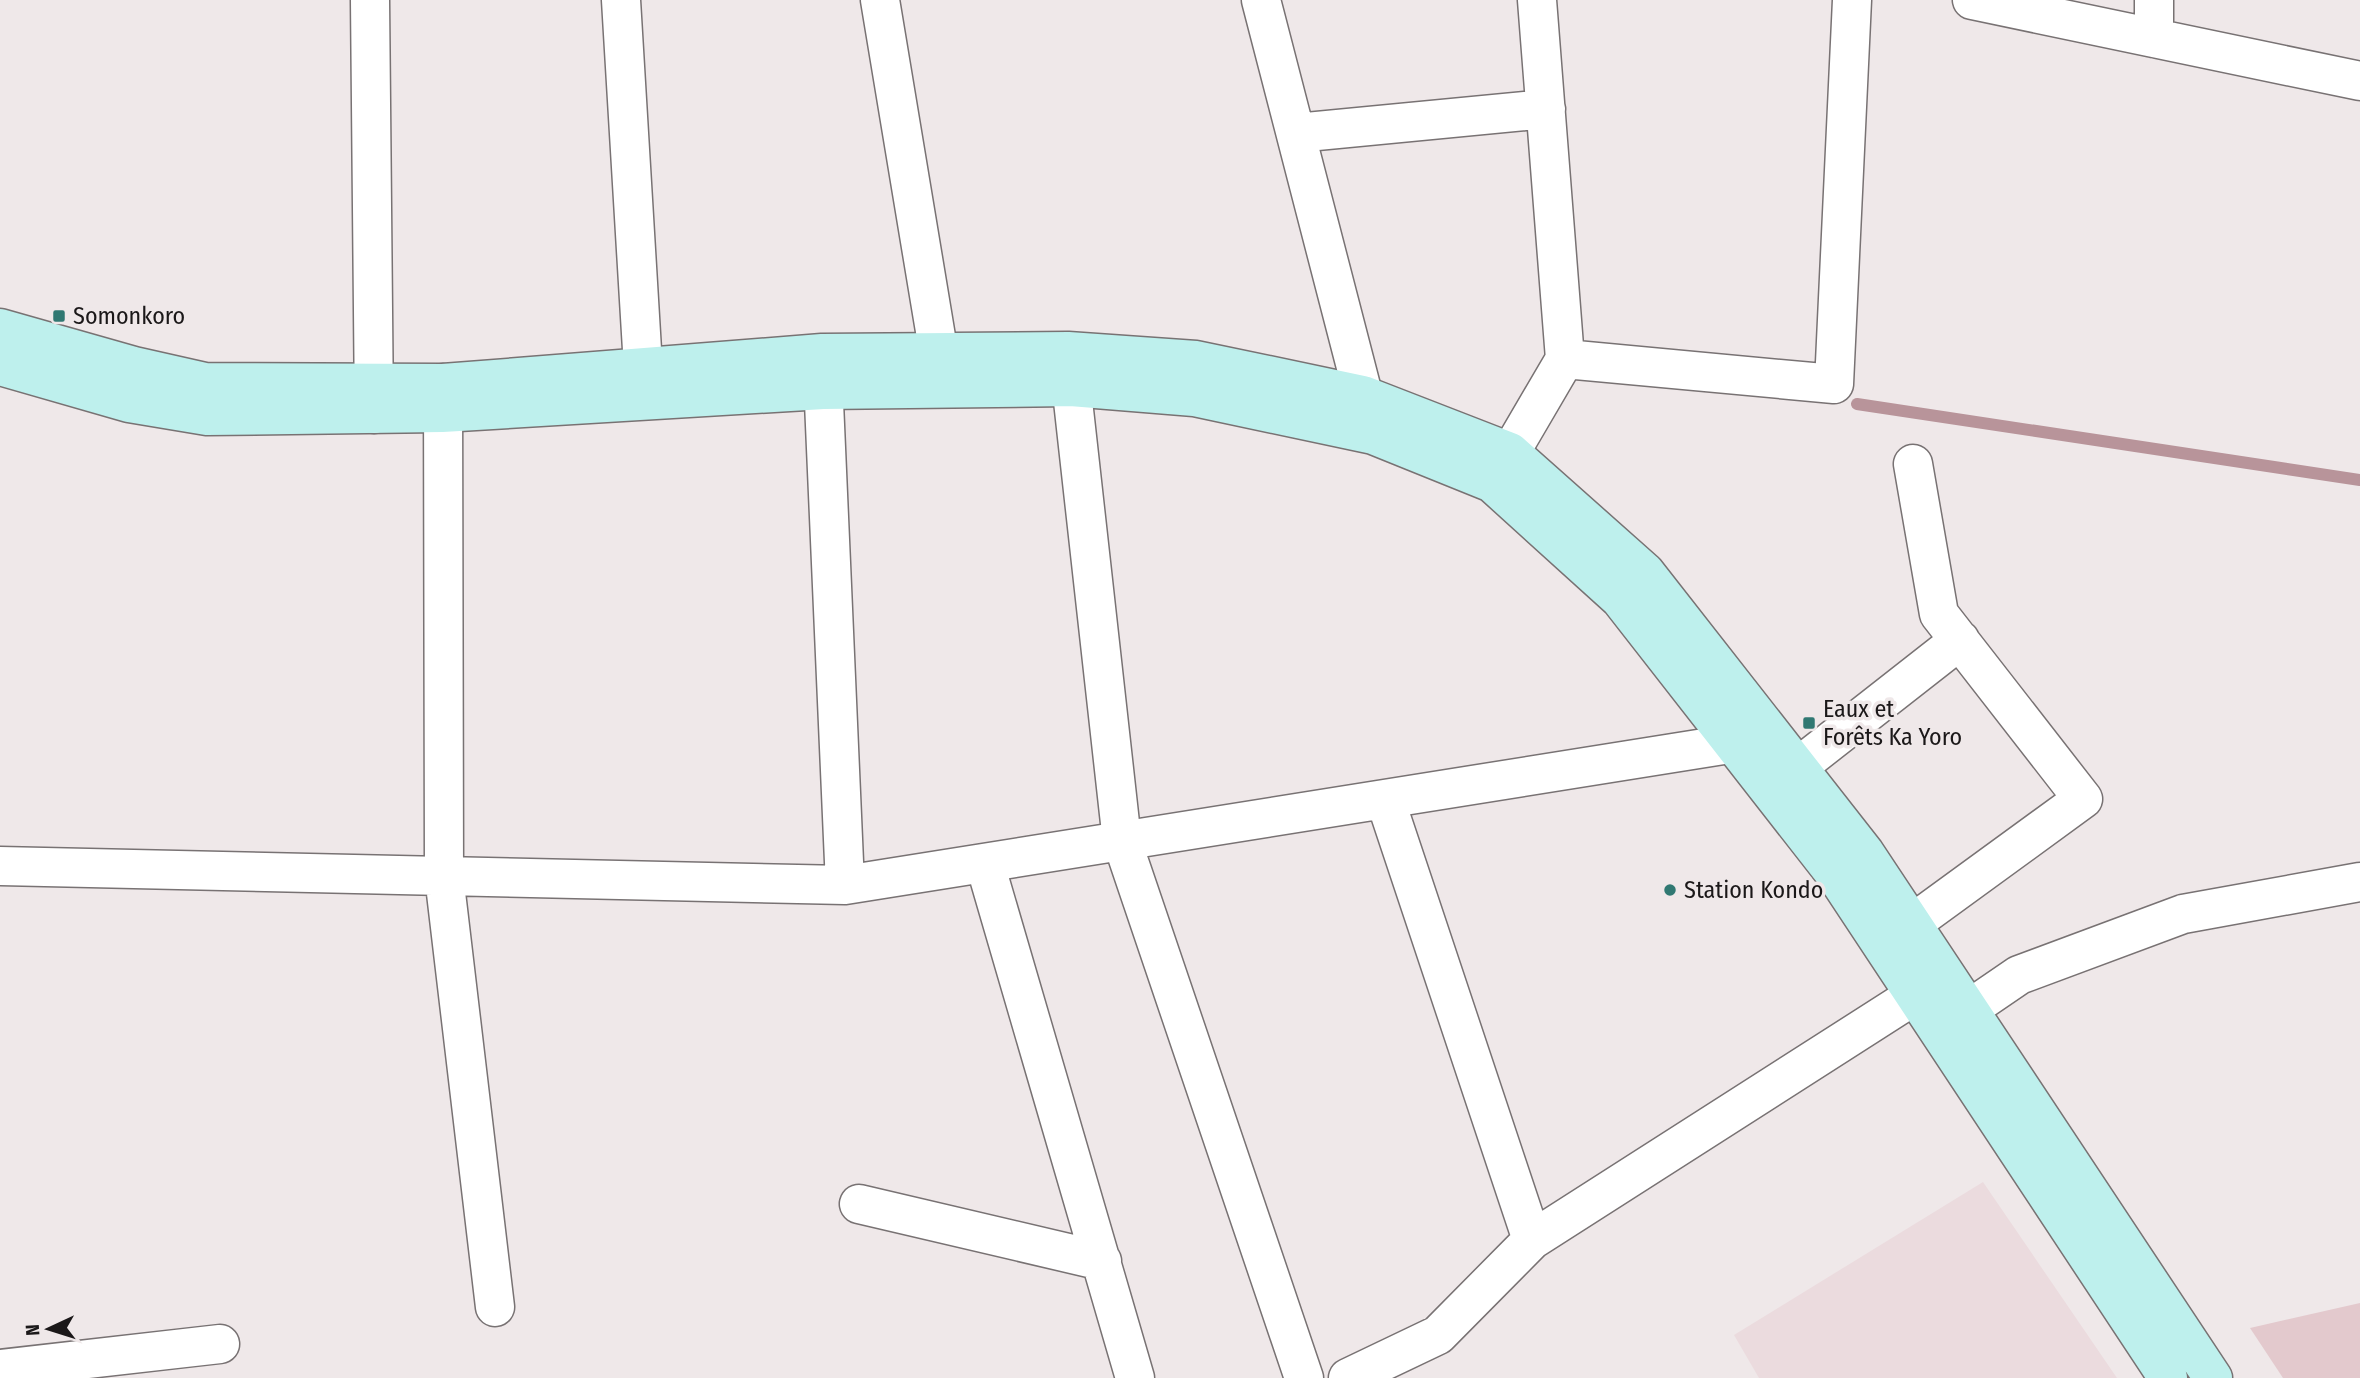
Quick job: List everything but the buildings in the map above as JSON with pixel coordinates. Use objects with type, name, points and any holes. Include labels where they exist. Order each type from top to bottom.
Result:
[{"type":"main road","points":[[0,328],[134,366],[205,382],[374,398],[443,398],[823,371],[1069,369],[1196,360],[1363,395],[1501,468],[1644,572],[1774,737],[1783,778]]},
{"type":"main road","points":[[0,366],[129,403],[207,416],[374,398]]},
{"type":"main road","points":[[1069,369],[1373,435],[1501,468],[1620,599],[1733,744],[1783,778],[1865,853],[1897,935],[1915,995],[1953,1020],[2213,1378]]},
{"type":"main road","points":[[1897,935],[1953,1020],[2168,1378]]},
{"type":"street","points":[[370,0],[374,398]]},
{"type":"street","points":[[621,0],[643,384]]},
{"type":"street","points":[[880,0],[942,370]]},
{"type":"street","points":[[1261,0],[1373,435]]},
{"type":"street","points":[[1501,468],[1565,359],[1536,0]]},
{"type":"street","points":[[1565,359],[1834,384],[1852,0]]},
{"type":"street","points":[[1972,0],[2360,81]]},
{"type":"street","points":[[2154,0],[2154,38]]},
{"type":"street","points":[[1296,133],[1546,109]]},
{"type":"street","points":[[1069,369],[1122,841],[1304,1378]]},
{"type":"street","points":[[823,371],[845,885]]},
{"type":"street","points":[[443,398],[444,876],[495,1307]]},
{"type":"street","points":[[1897,935],[2083,799],[1939,614],[1913,464]]},
{"type":"street","points":[[1783,778],[1960,640]]},
{"type":"street","points":[[0,866],[845,885],[1774,737]]},
{"type":"street","points":[[1385,799],[1532,1240]]},
{"type":"street","points":[[985,864],[1135,1378]]},
{"type":"street","points":[[1953,1020],[2019,975],[2183,915],[2360,882]]},
{"type":"street","points":[[1348,1378],[1438,1335],[1532,1240],[1915,995]]},
{"type":"street","points":[[859,1205],[1102,1261]]},
{"type":"street","points":[[0,1369],[220,1344]]},
{"type":"shaded area","points":[[1983,1182],[2117,1378],[1759,1378],[1734,1335]]},
{"type":"shaded area","points":[[2360,1303],[2360,1378],[2283,1378],[2250,1328]]},
{"type":"waterway","points":[[1857,404],[2360,480]]},
{"type":"place","name":"Somonkoro","points":[[59,316]]},
{"type":"place","name":"Eaux et Forêts Ka Yoro","points":[[1809,723]]},
{"type":"place","name":"Station Kondo","points":[[1670,890]]}]
